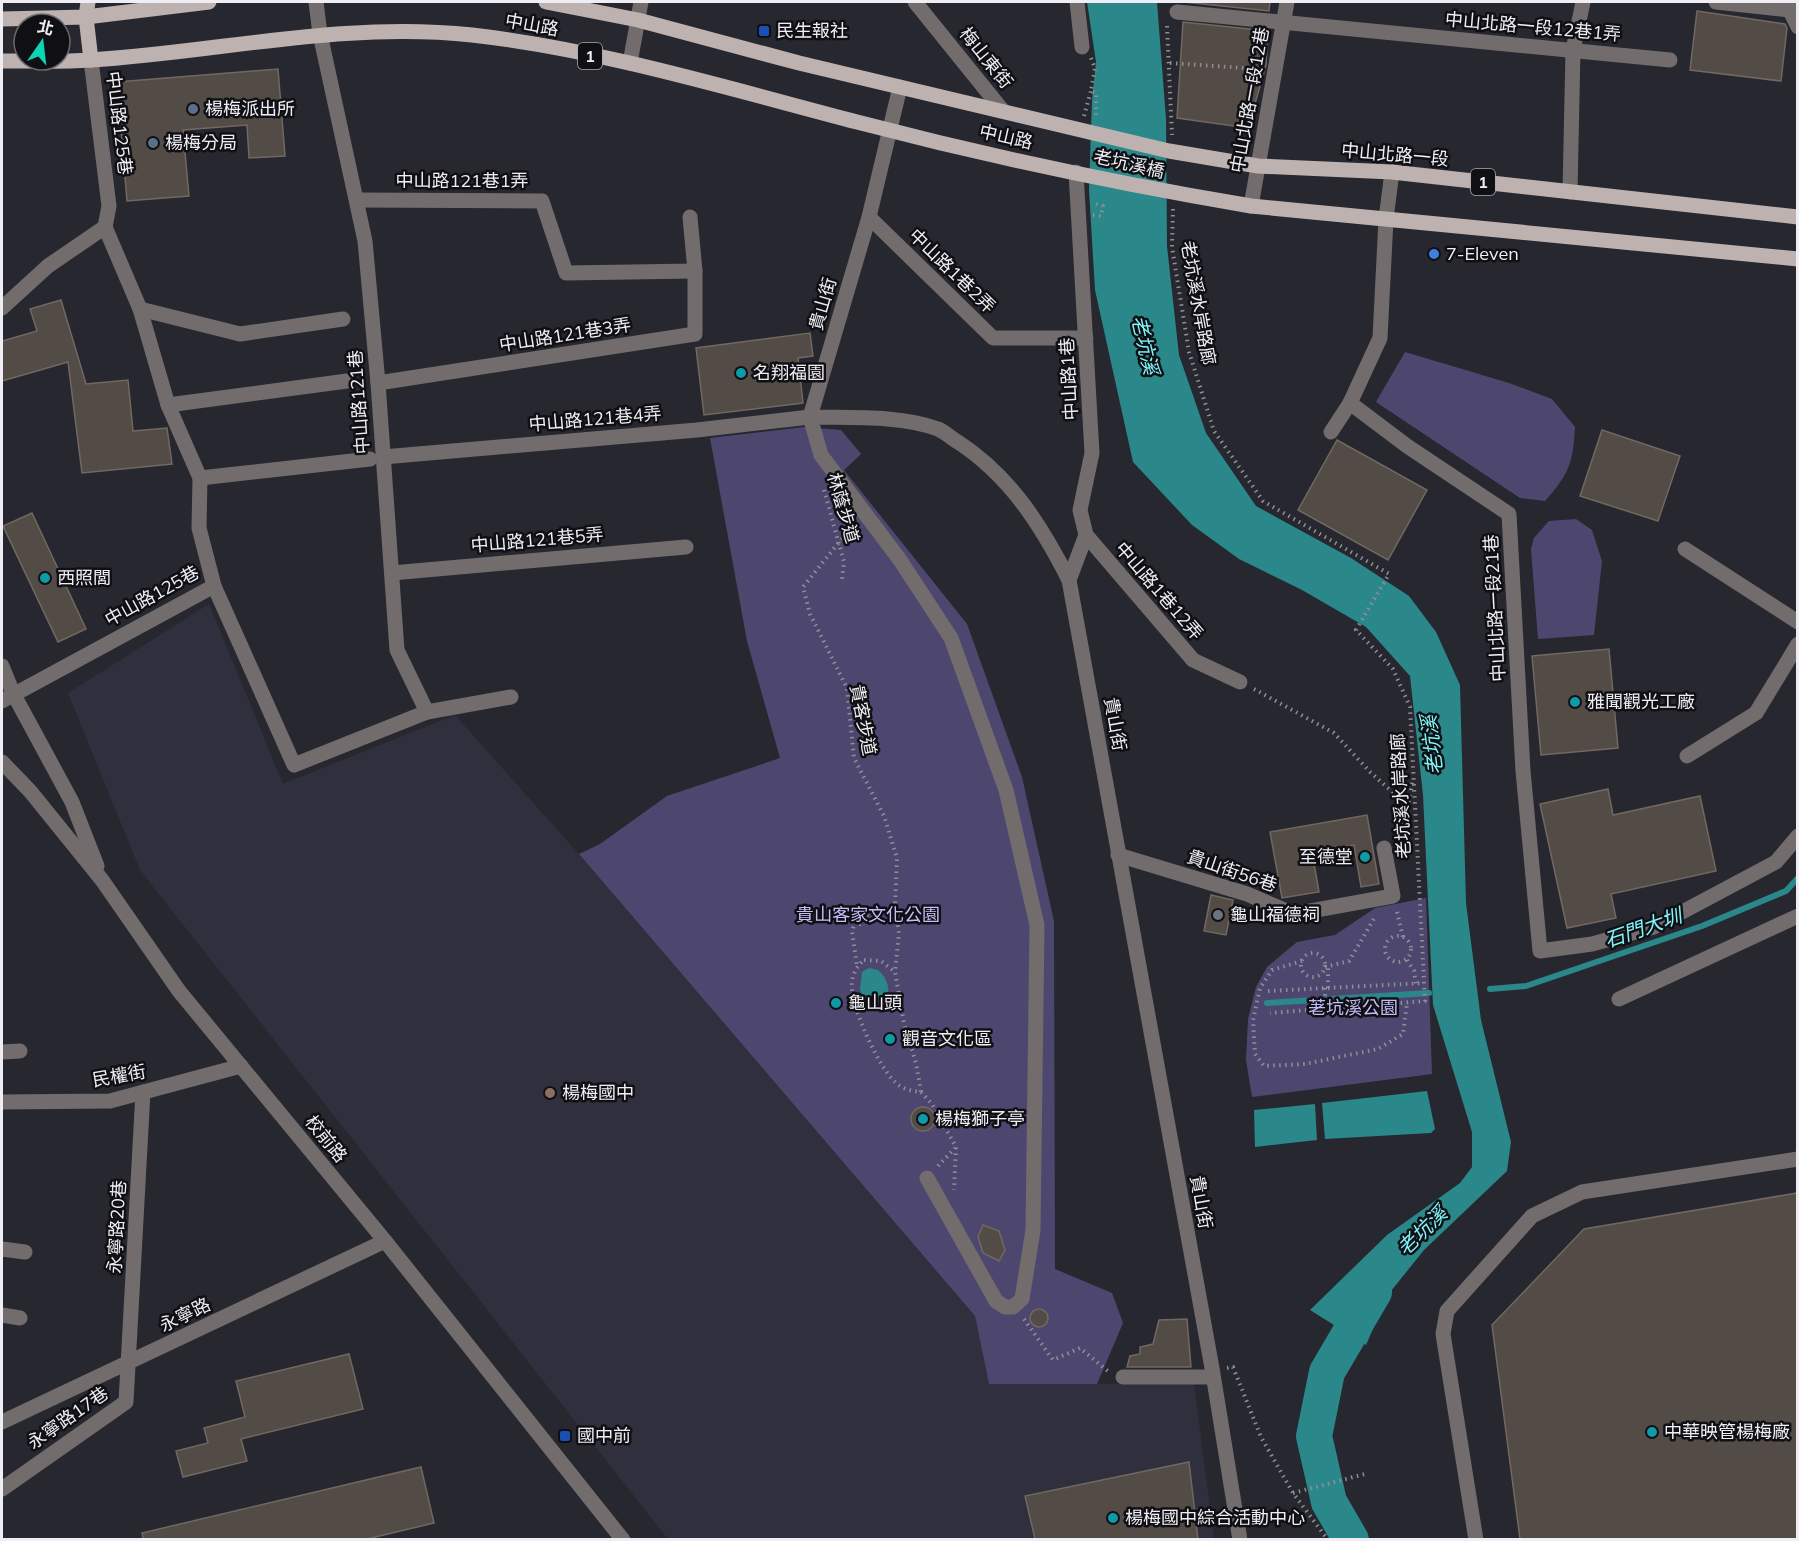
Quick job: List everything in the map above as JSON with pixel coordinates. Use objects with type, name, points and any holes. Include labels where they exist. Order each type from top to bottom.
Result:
[{"type":"main road","points":[[88,2],[86,17],[91,60]]},
{"type":"main road","points":[[2,19],[86,17],[209,2]]},
{"type":"main road","name":"中山路","points":[[546,2],[638,20],[1082,131]]},
{"type":"main road","name":"中山路","points":[[2,61],[91,60],[320,34],[388,29],[472,35],[630,63],[889,130],[1078,173]]},
{"type":"main road","name":"老坑溪橋","points":[[1082,131],[1171,151]]},
{"type":"main road","name":"中山北路一段","points":[[1171,151],[1258,166],[1392,172],[1797,217]]},
{"type":"main road","name":"老坑溪橋","points":[[1078,173],[1172,193]]},
{"type":"main road","name":"1","points":[[1172,193],[1251,206],[1797,259]]},
{"type":"street","name":"中山路121巷","points":[[316,2],[320,34],[364,241],[378,383],[377,458],[392,573],[397,650],[427,712]]},
{"type":"street","points":[[630,63],[641,2]]},
{"type":"street","name":"梅山東街","points":[[915,2],[1003,111]]},
{"type":"street","points":[[1077,2],[1082,46]]},
{"type":"street","name":"中山北路一段12巷","points":[[1251,206],[1287,2]]},
{"type":"street","points":[[1570,192],[1572,50],[1583,2]]},
{"type":"street","points":[[1716,2],[1791,6],[1797,27]]},
{"type":"street","name":"中山北路一段12巷1弄","points":[[1172,17],[1283,22],[1670,60]]},
{"type":"street","name":"中山路125巷","points":[[7,697],[214,586],[199,528],[200,478],[168,405],[140,309],[105,227],[110,206],[91,60]]},
{"type":"street","name":"貴山街","points":[[900,87],[869,217],[810,417],[890,420],[939,429],[984,459],[1005,482],[1047,537],[1069,580],[1240,1539]]},
{"type":"street","points":[[1331,432],[1350,403],[1380,338],[1386,219],[1392,172]]},
{"type":"street","name":"中山路1巷","points":[[1078,173],[1092,453],[1080,510],[1086,535]]},
{"type":"street","name":"中山路121巷1弄","points":[[357,200],[542,201],[566,273],[695,271]]},
{"type":"street","name":"中山路1巷2弄","points":[[869,217],[993,338],[1086,338]]},
{"type":"street","points":[[690,218],[695,271]]},
{"type":"street","points":[[2,308],[48,266],[105,227]]},
{"type":"street","name":"中山路121巷3弄","points":[[378,383],[695,334],[695,271]]},
{"type":"street","points":[[140,309],[240,334],[343,319]]},
{"type":"street","points":[[168,405],[347,381]]},
{"type":"street","name":"中山北路一段21巷","points":[[1350,403],[1407,446],[1509,514],[1523,771],[1540,951],[1592,944],[1654,927],[1776,862],[1797,836]]},
{"type":"street","points":[[810,417],[821,455],[900,560],[951,638],[1006,790],[1036,925],[1033,1230],[1022,1299],[1013,1307],[996,1301],[927,1178]]},
{"type":"street","name":"中山路121巷4弄","points":[[377,458],[697,430],[810,417]]},
{"type":"street","points":[[200,478],[377,458]]},
{"type":"street","points":[[1069,580],[1086,535]]},
{"type":"street","name":"中山路1巷12弄","points":[[1086,535],[1193,660],[1240,681]]},
{"type":"street","name":"中山路121巷5弄","points":[[392,573],[686,546]]},
{"type":"street","points":[[1685,549],[1797,622]]},
{"type":"street","points":[[214,586],[294,765],[427,712],[511,698]]},
{"type":"street","points":[[1687,756],[1756,713],[1797,644]]},
{"type":"street","points":[[2,666],[7,697],[72,802],[102,880]]},
{"type":"street","name":"校前路","points":[[2,762],[30,791],[102,880],[179,991],[385,1241],[623,1539]]},
{"type":"street","points":[[1384,848],[1393,896]]},
{"type":"street","name":"貴山街56巷","points":[[1118,855],[1247,894],[1293,914],[1393,896]]},
{"type":"street","points":[[1619,999],[1797,916]]},
{"type":"street","points":[[2,1052],[20,1051]]},
{"type":"street","name":"民權街","points":[[2,1102],[110,1101],[241,1066]]},
{"type":"street","name":"永寧路20巷","points":[[129,1364],[143,1092]]},
{"type":"street","points":[[1476,1539],[1443,1334],[1447,1311],[1532,1216],[1582,1192],[1797,1159]]},
{"type":"street","name":"永寧路","points":[[2,1422],[129,1364],[385,1241]]},
{"type":"street","points":[[2,1249],[25,1252]]},
{"type":"street","points":[[2,1315],[20,1318]]},
{"type":"street","name":"永寧路17巷","points":[[2,1489],[126,1402],[129,1364]]},
{"type":"street","points":[[1123,1377],[1212,1373]]},
{"type":"path","points":[[1171,151],[1172,17]]},
{"type":"path","points":[[1170,63],[1275,70]]},
{"type":"path","points":[[1082,131],[1091,91]]},
{"type":"path","name":"老坑溪水岸路廊","points":[[1172,193],[1172,248],[1187,340],[1214,431],[1263,501],[1389,574],[1356,630],[1394,669],[1410,707],[1425,1001],[1407,1003]]},
{"type":"path","points":[[1101,216],[1102,206]]},
{"type":"path","name":"林蔭步道","points":[[821,478],[840,541],[844,562],[842,579]]},
{"type":"path","name":"貴客步道","points":[[867,515],[840,541],[803,587],[810,614],[847,688],[854,758],[884,816],[897,858],[895,907],[899,933],[895,972],[903,1023],[916,1063],[921,1092]]},
{"type":"path","points":[[1240,681],[1334,733],[1370,772],[1408,806]]},
{"type":"path","points":[[1400,845],[1414,777]]},
{"type":"path","points":[[1393,896],[1403,937],[1412,948],[1407,960]]},
{"type":"path","points":[[1302,961],[1303,972],[1309,977],[1321,974],[1326,967],[1349,961],[1380,909],[1393,896]]},
{"type":"path","points":[[895,907],[887,914],[861,915],[864,919],[862,923],[855,921],[852,932],[857,966],[851,991],[873,1047],[896,1084],[910,1091],[921,1092],[932,1104],[956,1147],[954,1192],[946,1213]]},
{"type":"path","points":[[1403,937],[1390,938],[1385,945],[1385,953],[1394,962],[1407,960]]},
{"type":"path","points":[[1270,1013],[1325,1009],[1407,1003],[1403,1034],[1378,1049],[1305,1064],[1264,1066],[1255,1054],[1253,1020],[1260,988],[1272,970],[1302,961],[1310,954],[1318,954],[1326,967],[1325,1009]]},
{"type":"path","points":[[857,966],[864,960],[881,961],[895,972]]},
{"type":"path","points":[[1407,960],[1414,971],[1416,984]]},
{"type":"path","points":[[1268,991],[1424,983]]},
{"type":"path","points":[[927,1178],[956,1147]]},
{"type":"path","points":[[1034,1331],[1053,1360],[1080,1348],[1115,1377],[1123,1377]]},
{"type":"path","points":[[1212,1373],[1233,1367],[1261,1437],[1293,1493],[1328,1539]]},
{"type":"path","points":[[1293,1493],[1365,1473]]},
{"type":"shaded area","name":"楊梅國中","points":[[209,604],[283,784],[455,715],[579,854],[975,1316],[989,1384],[1194,1384],[1214,1539],[668,1539],[140,870],[68,693]]},
{"type":"green space","points":[[1405,352],[1509,383],[1552,399],[1575,427],[1573,450],[1565,475],[1545,501],[1520,498],[1376,402]]},
{"type":"green space","name":"貴山客家文化公園","points":[[804,427],[841,430],[861,454],[844,470],[967,624],[1022,777],[1054,921],[1055,1269],[1112,1293],[1123,1323],[1097,1384],[989,1384],[975,1316],[579,854],[600,844],[667,796],[780,758],[747,641],[710,438]]},
{"type":"green space","points":[[1576,519],[1592,530],[1602,561],[1594,635],[1538,639],[1531,549],[1534,538],[1549,521]]},
{"type":"green space","name":"荖坑溪公園","points":[[1426,898],[1432,1074],[1252,1097],[1246,1060],[1248,1019],[1256,987],[1267,967],[1297,942],[1335,935],[1375,908]]},
{"type":"water","points":[[1087,2],[1157,2],[1166,119],[1167,246],[1179,355],[1206,433],[1256,506],[1351,558],[1409,596],[1436,632],[1460,685],[1466,903],[1481,1020],[1511,1142],[1507,1171],[1424,1250],[1387,1296],[1366,1345],[1310,1310],[1387,1235],[1460,1183],[1472,1167],[1472,1132],[1433,1005],[1423,795],[1410,676],[1366,627],[1302,590],[1239,559],[1192,525],[1133,462],[1095,290],[1089,190],[1092,100],[1096,62]]},
{"type":"water","points":[[869,968],[878,970],[886,981],[888,994],[884,1002],[866,1002],[860,990],[862,972]]},
{"type":"water","points":[[1427,1091],[1435,1129],[1431,1133],[1325,1139],[1322,1103]]},
{"type":"water","points":[[1315,1104],[1317,1140],[1255,1147],[1254,1110]]},
{"type":"building","points":[[1184,2],[1270,2],[1269,11]]},
{"type":"building","points":[[1697,11],[1785,24],[1787,28],[1781,81],[1690,70]]},
{"type":"building","points":[[1183,22],[1268,31],[1266,65],[1248,128],[1177,118]]},
{"type":"building","name":"楊梅分局","points":[[278,69],[285,156],[249,158],[247,125],[183,130],[189,196],[127,201],[117,82]]},
{"type":"building","points":[[61,300],[86,384],[128,380],[133,431],[167,428],[172,464],[82,473],[68,362],[2,381],[2,341],[37,331],[30,309]]},
{"type":"building","name":"名翔福園","points":[[810,333],[813,356],[798,358],[803,403],[704,415],[696,348]]},
{"type":"building","points":[[1602,430],[1680,456],[1658,521],[1580,496]]},
{"type":"building","points":[[1337,440],[1427,490],[1388,560],[1298,510]]},
{"type":"building","name":"西照閭","points":[[32,513],[86,629],[58,642],[3,526]]},
{"type":"building","name":"雅聞觀光工廠","points":[[1609,649],[1618,748],[1541,755],[1532,656]]},
{"type":"building","points":[[1608,789],[1613,815],[1700,796],[1716,871],[1611,894],[1616,918],[1567,928],[1540,804]]},
{"type":"building","name":"至德堂","points":[[1367,815],[1379,884],[1361,887],[1354,845],[1312,852],[1319,892],[1282,898],[1270,832]]},
{"type":"building","name":"龜山福德祠","points":[[1211,895],[1233,900],[1226,935],[1204,931]]},
{"type":"building","name":"楊梅獅子亭","points":[[923,1107],[931,1111],[935,1119],[931,1127],[923,1131],[915,1127],[911,1119],[915,1111]]},
{"type":"building","name":"中華映管楊梅廠","points":[[1797,1193],[1797,1539],[1520,1539],[1492,1325],[1584,1229]]},
{"type":"building","points":[[983,1225],[999,1231],[1005,1250],[999,1261],[983,1253],[978,1237]]},
{"type":"building","points":[[1039,1309],[1045,1312],[1048,1318],[1045,1324],[1039,1327],[1033,1324],[1030,1318],[1033,1312]]},
{"type":"building","points":[[1187,1319],[1191,1367],[1127,1367],[1130,1356],[1140,1354],[1140,1347],[1153,1344],[1159,1320]]},
{"type":"building","points":[[349,1354],[363,1409],[241,1439],[247,1461],[183,1477],[176,1451],[208,1443],[204,1428],[245,1417],[236,1381]]},
{"type":"building","name":"楊梅國中綜合活動中心","points":[[1189,1462],[1198,1539],[1035,1539],[1025,1496]]},
{"type":"building","points":[[421,1467],[434,1523],[367,1539],[143,1539],[142,1533]]},
{"type":"waterway","name":"石門大圳","points":[[1490,989],[1526,986],[1702,926],[1786,891],[1798,878]]},
{"type":"waterway","name":"石門大圳","points":[[1267,1003],[1429,993]]},
{"type":"waterway","name":"老坑溪","points":[[1351,1540],[1329,1502],[1314,1436],[1327,1372],[1374,1292]]},
{"type":"place","name":"民生報社","points":[[764,31]]},
{"type":"place","name":"楊梅派出所","points":[[193,109]]},
{"type":"place","name":"楊梅分局","points":[[153,143]]},
{"type":"place","name":"7-Eleven","points":[[1434,254]]},
{"type":"place","name":"名翔福園","points":[[741,373]]},
{"type":"place","name":"西照閭","points":[[45,578]]},
{"type":"place","name":"雅聞觀光工廠","points":[[1575,702]]},
{"type":"place","name":"至德堂","points":[[1365,857]]},
{"type":"place","name":"龜山福德祠","points":[[1218,915]]},
{"type":"place","name":"龜山頭","points":[[836,1003]]},
{"type":"place","name":"觀音文化區","points":[[890,1039]]},
{"type":"place","name":"楊梅國中","points":[[550,1093]]},
{"type":"place","name":"楊梅獅子亭","points":[[923,1119]]},
{"type":"place","name":"中華映管楊梅廠","points":[[1652,1432]]},
{"type":"place","name":"國中前","points":[[565,1436]]},
{"type":"place","name":"楊梅國中綜合活動中心","points":[[1113,1518]]}]
